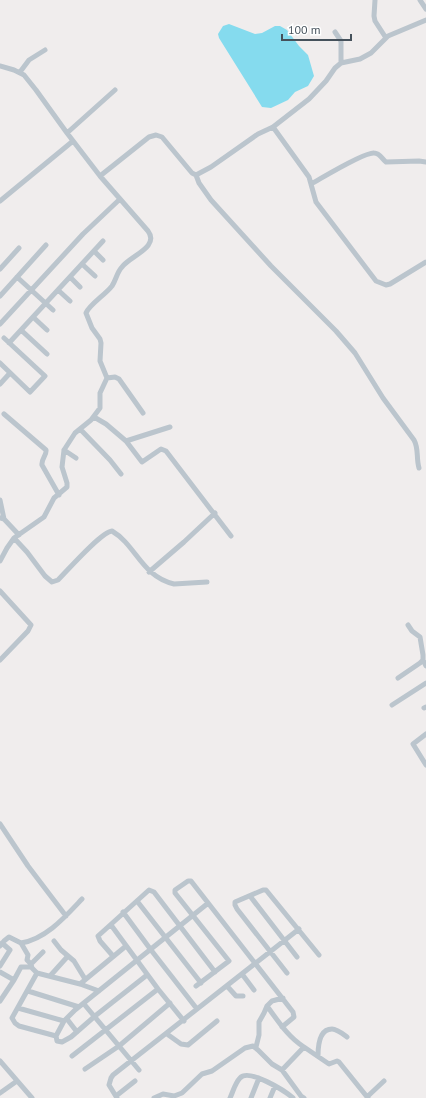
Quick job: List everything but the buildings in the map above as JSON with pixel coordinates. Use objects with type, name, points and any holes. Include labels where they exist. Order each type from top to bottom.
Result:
[{"type":"street","points":[[375,0],[375,21],[386,38]]},
{"type":"street","points":[[420,0],[426,9]]},
{"type":"street","points":[[196,175],[211,167],[258,134],[272,127],[309,99],[341,63],[356,61],[364,57],[371,53],[386,38],[426,20]]},
{"type":"street","points":[[335,32],[341,41],[341,63]]},
{"type":"street","points":[[20,72],[29,60],[45,50]]},
{"type":"street","points":[[0,66],[20,72],[24,75],[100,176],[151,234],[151,240],[148,246],[121,268],[112,286],[89,307],[86,313],[92,328],[100,339],[101,366],[107,378]]},
{"type":"street","points":[[67,133],[115,90]]},
{"type":"street","points":[[272,127],[304,169],[311,184],[316,202],[376,281],[386,285],[390,284],[426,262]]},
{"type":"street","points":[[100,176],[149,136],[156,134],[162,137],[192,173],[196,175],[199,183],[211,200],[271,266],[336,331],[355,353],[383,398],[414,440],[417,446],[417,461],[419,468]]},
{"type":"street","points":[[0,201],[73,141]]},
{"type":"street","points":[[311,184],[356,158],[375,152],[386,162],[426,162]]},
{"type":"street","points":[[0,324],[83,234],[120,198]]},
{"type":"street","points":[[9,343],[103,241]]},
{"type":"street","points":[[0,296],[46,245]]},
{"type":"street","points":[[0,269],[19,248]]},
{"type":"street","points":[[94,251],[103,260]]},
{"type":"street","points":[[82,264],[95,276]]},
{"type":"street","points":[[17,277],[53,310]]},
{"type":"street","points":[[70,277],[80,287]]},
{"type":"street","points":[[58,290],[70,301]]},
{"type":"street","points":[[33,317],[47,330]]},
{"type":"street","points":[[21,330],[47,354]]},
{"type":"street","points":[[0,363],[30,392],[45,376],[4,338]]},
{"type":"street","points":[[0,384],[10,373]]},
{"type":"street","points":[[107,378],[115,377],[119,379],[143,412]]},
{"type":"street","points":[[0,561],[7,548],[16,537],[44,517],[54,498],[59,495],[68,485],[62,467],[64,450],[69,441],[80,428],[86,425],[94,417],[100,408],[100,393],[107,378]]},
{"type":"street","points":[[4,414],[46,450],[42,465],[59,495]]},
{"type":"street","points":[[94,417],[106,424],[126,441],[142,462],[161,450],[166,452],[215,513],[231,536]]},
{"type":"street","points":[[126,441],[170,427]]},
{"type":"street","points":[[80,428],[121,474]]},
{"type":"street","points":[[64,450],[76,458]]},
{"type":"street","points":[[1,504],[2,518],[45,576],[52,582],[58,580],[109,531],[112,531],[120,537],[149,572],[169,583],[207,582]]},
{"type":"street","points":[[149,572],[215,513]]},
{"type":"street","points":[[0,591],[31,625],[28,632],[0,660]]},
{"type":"street","points":[[408,625],[420,636],[423,660],[426,666]]},
{"type":"street","points":[[398,678],[420,664],[423,660]]},
{"type":"street","points":[[392,705],[426,683]]},
{"type":"street","points":[[425,763],[413,744],[426,734]]},
{"type":"street","points":[[0,824],[28,866],[66,916]]},
{"type":"street","points":[[137,901],[166,938],[199,985],[231,960],[175,893],[175,890],[189,880],[293,1012],[294,1017],[282,1027]]},
{"type":"street","points":[[112,956],[100,941],[98,936],[148,890],[153,891],[215,972]]},
{"type":"street","points":[[287,973],[234,905],[237,901],[266,890],[319,955]]},
{"type":"street","points":[[250,896],[297,957]]},
{"type":"street","points":[[21,943],[36,938],[51,929],[82,899]]},
{"type":"street","points":[[56,1036],[66,1020],[79,1007],[208,904]]},
{"type":"street","points":[[123,912],[198,1009]]},
{"type":"street","points":[[111,925],[147,975],[184,1021]]},
{"type":"street","points":[[136,1081],[116,1097],[109,1085],[111,1078],[299,929]]},
{"type":"street","points":[[0,966],[10,950],[1,944],[6,938],[11,937],[21,943],[28,954],[27,960],[38,973],[80,984],[99,991]]},
{"type":"street","points":[[54,941],[74,961],[85,979]]},
{"type":"street","points":[[80,984],[112,956],[126,946]]},
{"type":"street","points":[[0,1001],[14,980],[21,966],[31,965],[42,952]]},
{"type":"street","points":[[50,976],[68,956]]},
{"type":"street","points":[[0,972],[14,980]]},
{"type":"street","points":[[38,973],[12,1018],[16,1024],[56,1036]]},
{"type":"street","points":[[242,974],[254,990]]},
{"type":"street","points":[[56,1036],[57,1041],[62,1042],[77,1032],[147,975]]},
{"type":"street","points":[[227,986],[236,996],[243,996]]},
{"type":"street","points":[[72,1056],[158,989]]},
{"type":"street","points":[[28,991],[79,1007]]},
{"type":"street","points":[[256,1047],[259,1035],[259,1022],[267,1006],[272,1001],[283,998]]},
{"type":"street","points":[[85,1069],[119,1046],[170,1003]]},
{"type":"street","points":[[84,1004],[139,1070]]},
{"type":"street","points":[[267,1006],[294,1041],[330,1064],[337,1061],[339,1062],[368,1097],[384,1081]]},
{"type":"street","points":[[18,1008],[66,1020],[77,1032]]},
{"type":"street","points":[[167,1034],[181,1044],[188,1045],[217,1021]]},
{"type":"street","points":[[318,1056],[320,1038],[326,1032],[334,1029],[347,1037]]},
{"type":"street","points":[[154,1098],[163,1094],[174,1096],[182,1093],[202,1074],[215,1069],[250,1046],[256,1047],[272,1064],[282,1070],[304,1098]]},
{"type":"street","points":[[282,1070],[304,1047]]},
{"type":"street","points":[[0,1061],[32,1098]]},
{"type":"street","points":[[230,1098],[240,1078],[250,1075],[275,1086],[291,1097]]},
{"type":"street","points":[[251,1098],[259,1078]]},
{"type":"street","points":[[0,1093],[17,1081]]},
{"type":"street","points":[[270,1098],[275,1086]]},
{"type":"water","points":[[229,24],[255,34],[262,33],[275,26],[280,26],[287,30],[308,55],[314,76],[308,86],[295,92],[288,100],[271,108],[262,107],[219,38],[218,34],[223,26]]}]
